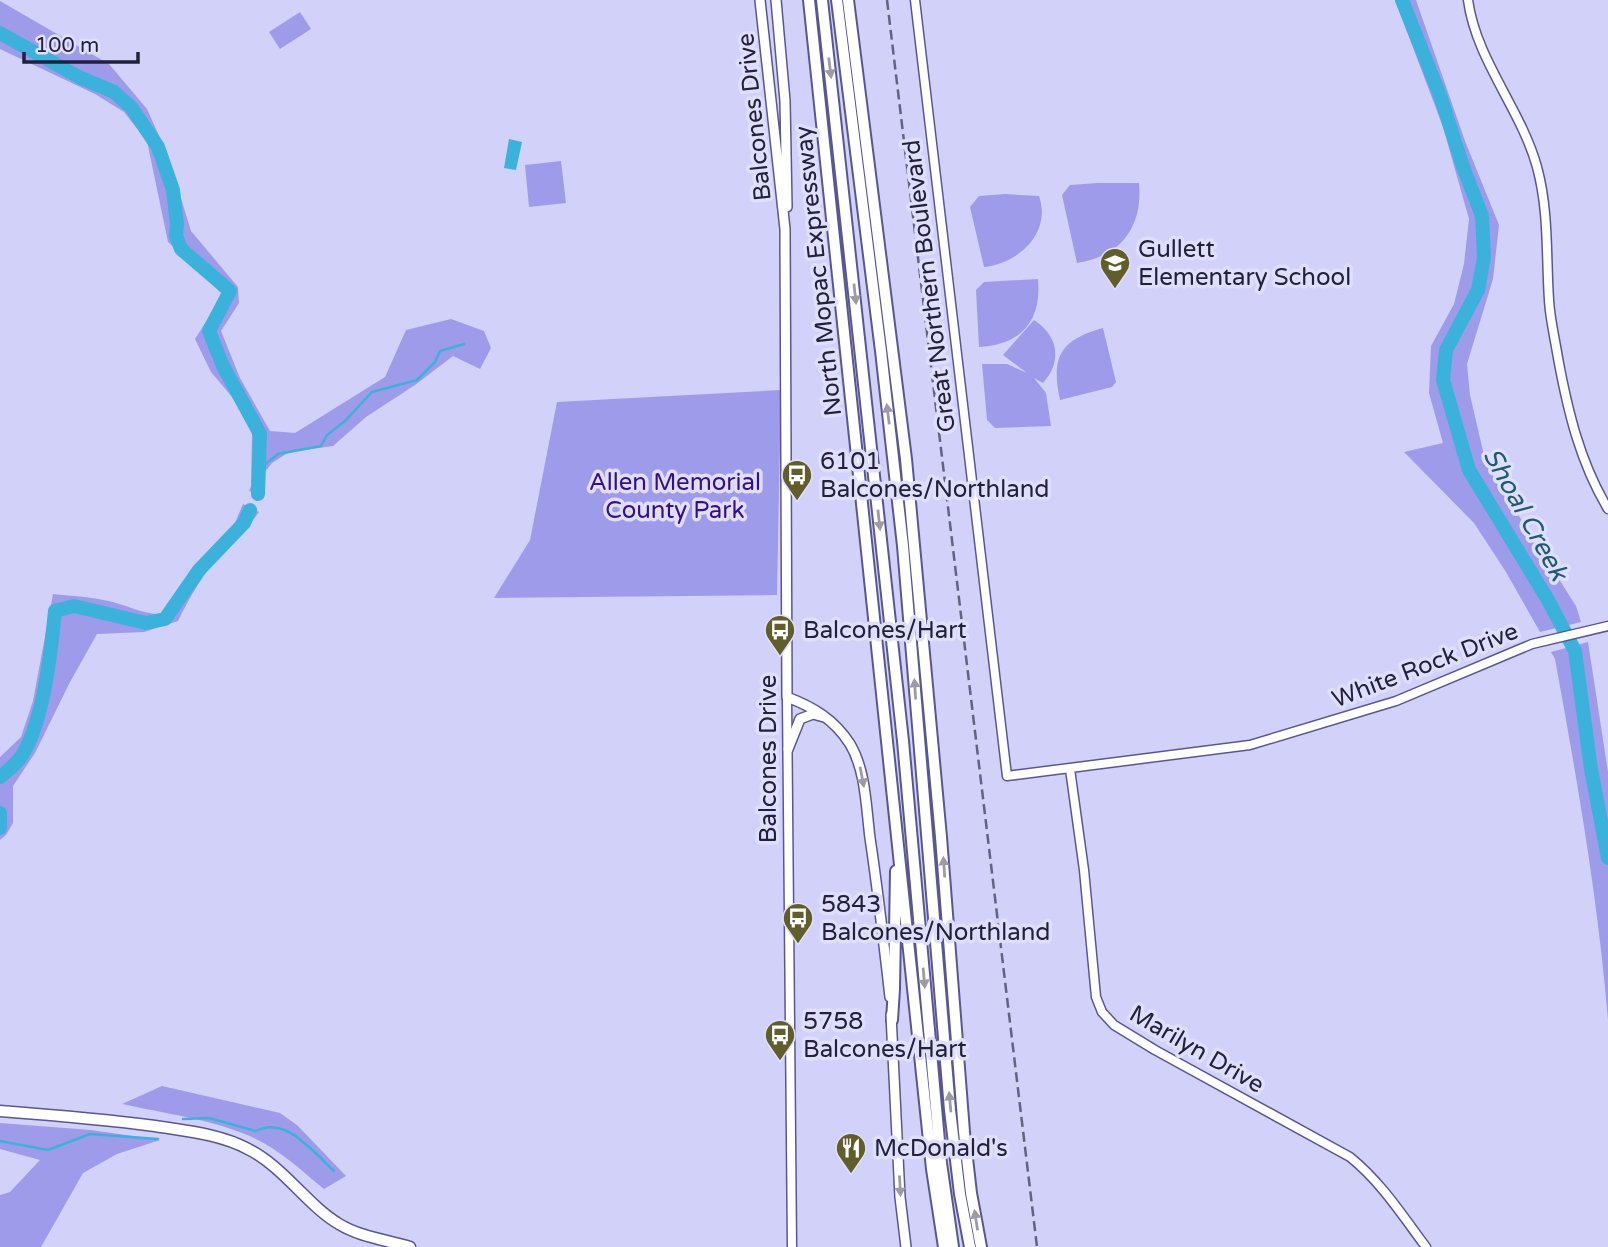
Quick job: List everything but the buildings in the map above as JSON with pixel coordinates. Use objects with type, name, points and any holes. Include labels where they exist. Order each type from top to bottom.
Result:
[{"type":"highway","name":"North Mopac Expressway","points":[[809,0],[932,1169],[944,1247]]},
{"type":"highway","points":[[822,0],[903,741],[941,1163],[953,1247]]},
{"type":"highway","points":[[837,0],[902,534],[950,1111],[965,1193],[981,1247]]},
{"type":"highway","points":[[848,0],[906,459],[929,705],[970,1247]]},
{"type":"highway","points":[[847,79],[877,228]]},
{"type":"highway","points":[[881,669],[892,690],[909,813]]},
{"type":"highway","points":[[927,830],[929,705]]},
{"type":"highway","points":[[892,1020],[897,840]]},
{"type":"main road","name":"Balcones Drive","points":[[760,0],[785,229]]},
{"type":"main road","name":"Balcones Drive","points":[[776,0],[785,101],[788,198],[785,229],[787,697]]},
{"type":"main road","points":[[787,697],[816,709],[840,730],[851,745],[862,775],[883,929],[892,1020],[900,1197],[906,1247]]},
{"type":"main road","points":[[788,749],[796,724],[802,718],[813,714],[828,719]]},
{"type":"main road","points":[[0,1111],[99,1119],[191,1131],[227,1139],[252,1151],[297,1186],[339,1224],[361,1234],[410,1247]]},
{"type":"street","name":"Great Northern Boulevard","points":[[915,0],[1007,776]]},
{"type":"street","points":[[1468,0],[1476,34],[1525,132],[1537,166],[1549,243],[1550,310],[1562,377],[1578,446],[1608,509]]},
{"type":"street","name":"White Rock Drive","points":[[1007,776],[1250,745],[1396,701],[1499,656],[1551,639],[1608,626]]},
{"type":"street","name":"Balcones Drive","points":[[787,697],[792,1247]]},
{"type":"street","name":"Marilyn Drive","points":[[1070,769],[1084,870],[1096,996],[1102,1012],[1114,1025],[1155,1050],[1350,1157],[1367,1170],[1384,1189],[1426,1247]]},
{"type":"green space","points":[[1395,0],[1416,0],[1465,141],[1499,225],[1493,279],[1467,364],[1470,395],[1486,464],[1576,606],[1581,622],[1540,632],[1474,523],[1404,452],[1443,443],[1429,393],[1431,346],[1454,304],[1464,264],[1469,219],[1443,127]]},
{"type":"green space","points":[[0,1],[109,64],[147,109],[168,156],[191,231],[238,287],[239,303],[221,331],[240,378],[270,431],[295,433],[385,377],[406,330],[451,319],[484,331],[491,348],[480,369],[453,356],[366,417],[333,446],[289,452],[272,463],[264,473],[264,497],[249,491],[252,433],[238,404],[211,372],[195,339],[223,295],[168,242],[147,141],[124,112],[95,94],[0,49]]},
{"type":"green space","points":[[300,12],[311,29],[280,49],[269,32]]},
{"type":"green space","points":[[561,161],[566,203],[529,207],[525,165]]},
{"type":"green space","points":[[1139,183],[1137,213],[1133,226],[1117,246],[1106,254],[1077,263],[1062,195],[1070,185]]},
{"type":"green space","points":[[979,196],[1039,196],[1041,222],[1036,234],[1020,253],[997,265],[984,267],[970,207]]},
{"type":"green space","points":[[1038,279],[1036,307],[1026,328],[1006,341],[979,347],[976,290],[984,282]]},
{"type":"green space","points":[[1034,320],[1049,334],[1055,350],[1053,367],[1043,383],[1034,378],[1046,393],[1051,426],[995,428],[987,420],[982,364],[1007,364],[1027,373],[1003,355]]},
{"type":"green space","points":[[1103,328],[1116,382],[1112,387],[1060,400],[1057,373],[1062,353],[1076,338]]},
{"type":"green space","name":"Allen Memorial County Park","points":[[781,390],[777,595],[494,598],[530,540],[557,402]]},
{"type":"green space","points":[[243,504],[259,512],[209,568],[178,621],[144,632],[97,634],[35,753],[13,786],[13,823],[0,840],[0,757],[21,737],[33,701],[53,594],[102,600],[163,614],[207,553],[232,530]]},
{"type":"green space","points":[[1588,642],[1608,772],[1608,1020],[1586,839],[1555,659],[1551,652]]},
{"type":"green space","points":[[162,1086],[280,1113],[297,1125],[346,1176],[324,1189],[282,1155],[238,1131],[122,1104]]},
{"type":"green space","points":[[0,1123],[91,1130],[160,1140],[117,1154],[83,1173],[41,1247],[0,1247],[0,1195],[10,1192],[40,1160],[0,1149]]},
{"type":"water","points":[[509,139],[522,142],[516,170],[504,168]]},
{"type":"waterway","name":"Shoal Creek","points":[[1402,0],[1441,98],[1482,216],[1484,257],[1478,290],[1446,350],[1443,380],[1469,470],[1548,600],[1575,651],[1591,769],[1608,858]]},
{"type":"waterway","points":[[0,33],[79,77],[114,92],[131,107],[158,147],[173,190],[176,236],[181,249],[230,291],[209,331],[223,366],[260,434],[258,494]]},
{"type":"waterway","points":[[259,469],[278,454],[321,446],[327,435],[345,421],[372,392],[417,380],[435,362],[440,351],[464,344]]},
{"type":"waterway","points":[[0,777],[21,757],[36,722],[45,684],[55,611],[74,606],[146,623],[165,619],[199,570],[244,523],[250,510]]},
{"type":"waterway","points":[[0,813],[0,828]]},
{"type":"waterway","points":[[183,1119],[209,1118],[256,1131],[267,1127],[278,1128],[299,1138],[334,1171]]},
{"type":"waterway","points":[[0,1141],[48,1150],[90,1134],[158,1139]]},
{"type":"railway","points":[[887,0],[1037,1247]]},
{"type":"place","name":"Gullett Elementary School","points":[[1115,290]]},
{"type":"place","name":"6101 Balcones/Northland","points":[[797,502]]},
{"type":"place","name":"Balcones/Hart","points":[[780,657]]},
{"type":"place","name":"5843 Balcones/Northland","points":[[798,945]]},
{"type":"place","name":"5758 Balcones/Hart","points":[[780,1062]]},
{"type":"place","name":"McDonald's","points":[[851,1175]]}]
